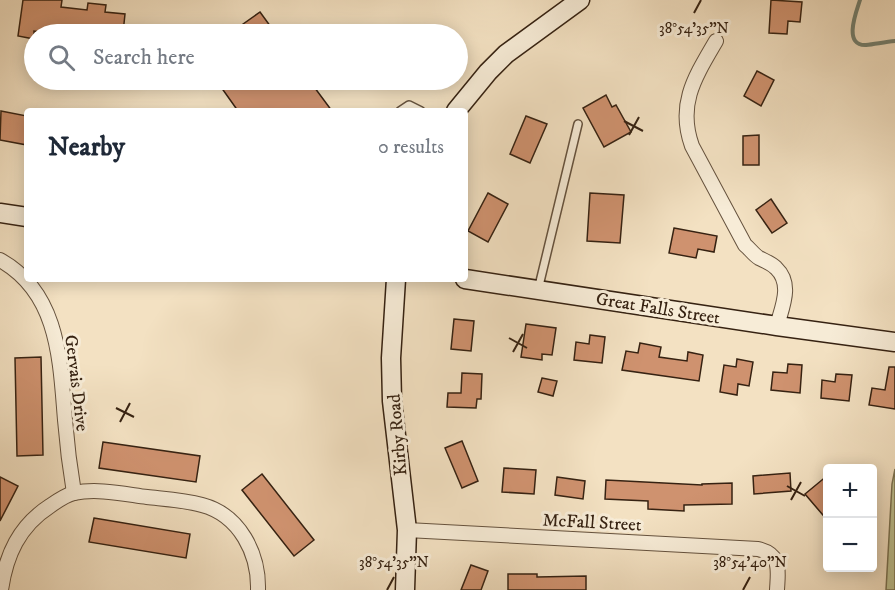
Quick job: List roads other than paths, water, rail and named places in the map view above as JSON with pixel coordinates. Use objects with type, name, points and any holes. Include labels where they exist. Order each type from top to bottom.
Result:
[{"type":"main road","points":[[458,108],[506,54],[580,0]]},
{"type":"main road","points":[[0,213],[24,217]]},
{"type":"main road","name":"Great Falls Street","points":[[468,279],[895,342]]},
{"type":"main road","name":"Kirby Road","points":[[396,282],[391,358],[392,401],[407,530],[405,590]]},
{"type":"street","points":[[716,41],[694,78],[687,99],[687,132],[697,157],[746,245],[782,275],[786,284],[786,294],[777,326]]},
{"type":"street","name":"Gervais Drive","points":[[0,260],[13,267],[24,278]]},
{"type":"street","name":"Gervais Drive","points":[[27,282],[41,302],[58,345],[74,493]]},
{"type":"street","points":[[1,590],[4,570],[17,538],[42,511],[74,493],[104,492],[204,505],[219,512],[231,522],[250,545],[257,566],[258,590]]},
{"type":"street","name":"McFall Street","points":[[407,530],[758,549],[777,553],[777,590]]},
{"type":"lane","points":[[538,290],[578,124]]},
{"type":"waterway","points":[[860,0],[854,19],[855,40],[859,44],[866,45],[895,41]]}]
